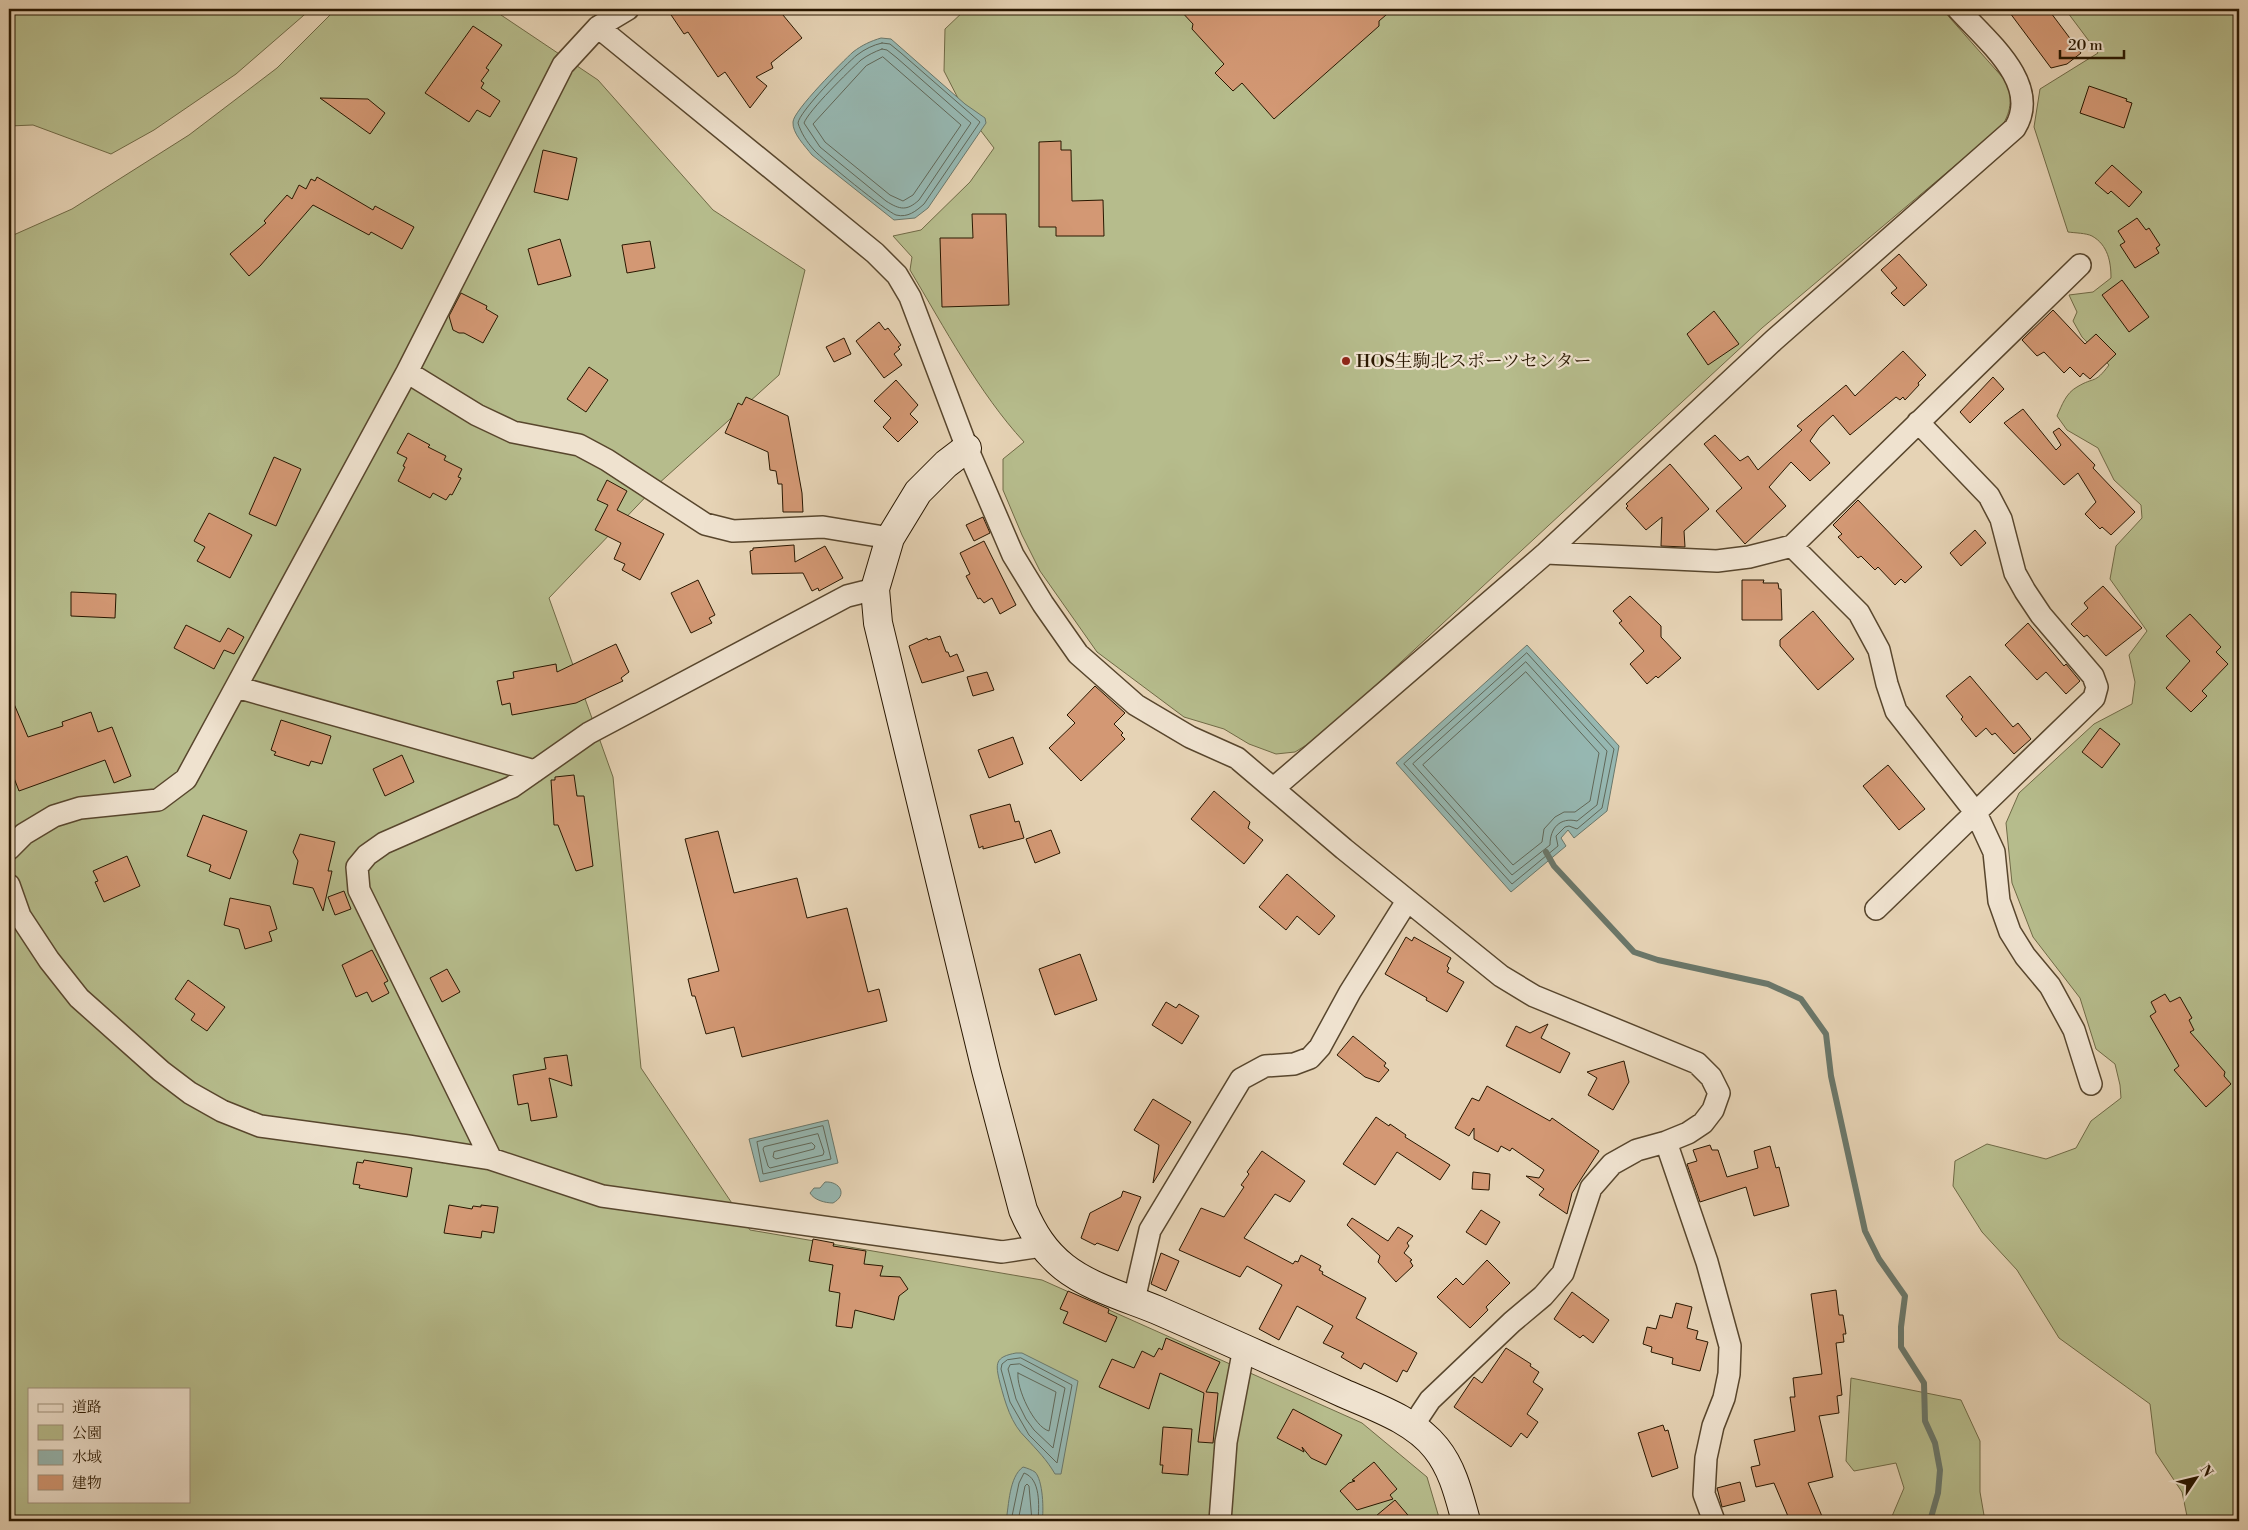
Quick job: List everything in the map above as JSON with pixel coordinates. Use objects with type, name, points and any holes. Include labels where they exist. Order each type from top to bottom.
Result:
[{"type":"street","points":[[9,849],[24,834],[54,816],[80,808],[158,800],[186,779],[406,372],[563,65],[598,27],[628,9]]},
{"type":"street","points":[[1274,788],[1546,553],[1774,340],[2015,128],[2022,117],[2021,87],[2014,73],[1958,9]]},
{"type":"street","points":[[598,27],[875,253],[897,276],[910,298],[921,323],[967,448],[1014,555],[1043,604],[1078,654],[1136,705],[1190,737],[1237,758],[1274,788],[1300,813],[1501,976],[1534,996],[1697,1063],[1710,1077],[1719,1093],[1713,1110],[1703,1123],[1688,1133],[1666,1142],[1637,1150],[1612,1164],[1591,1188],[1563,1273],[1543,1296],[1512,1322],[1430,1400],[1412,1427]]},
{"type":"street","points":[[1546,553],[1717,561],[1749,557],[1792,546],[2080,265]]},
{"type":"street","points":[[406,372],[477,415],[514,432],[579,445],[607,460],[705,524],[734,531],[823,527],[890,538]]},
{"type":"street","points":[[1876,909],[2094,698],[2097,687],[2093,676],[2041,615],[2025,591],[2015,573],[2000,519],[1989,496],[1918,422]]},
{"type":"street","points":[[967,448],[946,464],[918,492],[890,538],[875,589],[878,622],[891,683],[986,1070],[1023,1210],[1032,1232],[1042,1246],[1065,1268],[1100,1287],[1244,1348],[1388,1413],[1412,1427],[1436,1448],[1456,1483],[1466,1521]]},
{"type":"street","points":[[1792,546],[1859,613],[1879,650],[1887,684],[1896,710],[1976,813],[1994,852],[1999,901],[2010,932],[2025,956],[2050,986],[2074,1030],[2091,1084]]},
{"type":"street","points":[[491,1159],[359,890],[357,867],[367,854],[384,843],[512,787],[598,728],[847,596],[875,589]]},
{"type":"street","points":[[236,687],[535,771]]},
{"type":"street","points":[[9,885],[20,916],[49,960],[79,998],[161,1071],[190,1093],[222,1111],[260,1126],[491,1159],[602,1196],[1002,1252],[1042,1246]]},
{"type":"street","points":[[1134,1300],[1150,1230],[1241,1079],[1266,1066],[1294,1064],[1310,1058],[1320,1047],[1350,992],[1407,901]]},
{"type":"street","points":[[1666,1142],[1706,1262],[1730,1346],[1729,1374],[1724,1398],[1713,1426],[1706,1458],[1704,1494],[1714,1521]]},
{"type":"street","points":[[1220,1521],[1226,1442],[1244,1348]]},
{"type":"green space","points":[[9,9],[311,9],[236,74],[154,130],[111,154],[33,125],[9,126]]},
{"type":"green space","points":[[336,9],[506,9],[501,15],[598,80],[713,210],[805,270],[779,375],[657,485],[549,598],[613,777],[641,1068],[750,1230],[1042,1280],[1362,1423],[1427,1477],[1440,1521],[9,1521],[9,237],[72,209],[189,135],[277,68]]},
{"type":"green space","name":"HOS生駒北スポーツセンター","points":[[966,9],[1942,9],[2004,79],[2009,91],[2010,102],[2008,114],[2002,126],[1762,328],[1321,736],[1295,752],[1276,754],[1249,744],[1224,729],[1184,717],[1097,652],[1040,571],[1003,490],[1003,459],[1024,442],[992,402],[963,359],[910,270],[912,257],[893,236],[921,230],[970,182],[994,148],[962,106],[944,71],[945,29]]},
{"type":"green space","points":[[2065,9],[2239,9],[2239,1521],[2188,1521],[2182,1492],[2156,1453],[2150,1404],[2059,1338],[2017,1270],[1982,1232],[1953,1186],[1955,1161],[1987,1144],[2046,1159],[2076,1148],[2091,1121],[2121,1098],[2115,1064],[2096,1049],[2080,998],[2033,937],[2012,883],[2006,823],[2019,793],[2094,724],[2132,704],[2135,682],[2129,655],[2147,631],[2110,579],[2116,546],[2142,518],[2141,505],[2114,480],[2098,448],[2067,430],[2057,416],[2065,400],[2073,390],[2097,378],[2109,365],[2082,337],[2073,321],[2077,312],[2069,295],[2093,292],[2111,278],[2108,254],[2102,244],[2090,235],[2068,232],[2034,127],[2040,89],[2098,53]]},
{"type":"green space","points":[[1851,1378],[1961,1400],[1980,1441],[1980,1492],[1985,1521],[1890,1521],[1904,1488],[1896,1463],[1854,1471],[1846,1461]]},
{"type":"water","points":[[881,38],[891,39],[965,104],[985,118],[986,123],[928,208],[915,218],[894,220],[812,155],[799,139],[793,126],[795,116],[801,108],[839,65],[860,47]]},
{"type":"water","points":[[1527,645],[1619,746],[1607,811],[1574,838],[1568,830],[1561,838],[1566,846],[1511,892],[1396,763]]},
{"type":"water","points":[[828,1120],[838,1163],[760,1182],[749,1139]]},
{"type":"water","points":[[825,1182],[835,1184],[840,1189],[841,1193],[838,1200],[833,1203],[820,1201],[810,1193],[814,1188],[820,1188]]},
{"type":"water","points":[[1016,1353],[1022,1353],[1078,1381],[1061,1474],[1055,1474],[1042,1455],[1016,1426],[1006,1405],[997,1366],[1000,1359]]},
{"type":"water","points":[[1023,1467],[1035,1472],[1038,1476],[1043,1503],[1042,1521],[1006,1521],[1012,1484]]},
{"type":"building","points":[[667,9],[778,9],[802,38],[771,63],[773,68],[756,77],[767,86],[750,108],[725,72],[718,77],[688,32],[684,34]]},
{"type":"building","points":[[1179,9],[1393,9],[1379,21],[1379,26],[1274,119],[1242,83],[1233,91],[1215,73],[1224,64],[1192,29],[1193,24]]},
{"type":"building","points":[[2007,9],[2048,9],[2081,53],[2067,64],[2051,68]]},
{"type":"building","points":[[473,26],[502,45],[486,68],[489,70],[481,81],[484,83],[481,88],[500,101],[490,117],[477,110],[469,122],[425,93]]},
{"type":"building","points":[[2089,86],[2127,99],[2126,101],[2132,103],[2124,128],[2080,113]]},
{"type":"building","points":[[320,98],[368,99],[385,113],[370,134]]},
{"type":"building","points":[[1061,141],[1061,150],[1071,150],[1072,201],[1103,200],[1104,236],[1056,236],[1056,227],[1039,227],[1039,142]]},
{"type":"building","points":[[543,150],[577,158],[568,200],[534,192]]},
{"type":"building","points":[[2112,165],[2142,192],[2129,207],[2111,191],[2108,194],[2095,183]]},
{"type":"building","points":[[317,177],[373,210],[375,206],[414,227],[402,249],[371,232],[369,235],[313,205],[249,276],[230,254],[266,223],[264,221],[287,195],[292,199],[299,185],[306,189],[311,179],[315,181]]},
{"type":"building","points":[[972,214],[1006,214],[1009,305],[942,307],[940,238],[973,238]]},
{"type":"building","points":[[2137,218],[2146,230],[2149,228],[2160,245],[2156,248],[2159,253],[2135,268],[2120,245],[2125,242],[2118,231]]},
{"type":"building","points":[[560,239],[571,276],[538,285],[528,249]]},
{"type":"building","points":[[650,241],[655,268],[627,273],[622,245]]},
{"type":"building","points":[[1899,254],[1927,285],[1904,306],[1891,293],[1897,288],[1881,270]]},
{"type":"building","points":[[2122,280],[2149,317],[2129,332],[2102,295]]},
{"type":"building","points":[[461,293],[487,306],[486,309],[498,316],[483,343],[464,333],[453,330],[449,316]]},
{"type":"building","points":[[2053,310],[2085,344],[2096,334],[2116,354],[2090,379],[2083,373],[2080,377],[2070,367],[2064,373],[2044,352],[2037,356],[2022,340]]},
{"type":"building","points":[[1714,311],[1739,344],[1708,365],[1687,334]]},
{"type":"building","points":[[879,322],[885,330],[888,328],[901,345],[898,347],[900,349],[894,354],[902,365],[884,378],[856,341]]},
{"type":"building","points":[[844,338],[851,354],[834,362],[826,347]]},
{"type":"building","points":[[1903,351],[1926,375],[1918,383],[1919,385],[1905,400],[1903,397],[1900,400],[1896,397],[1850,435],[1833,415],[1819,428],[1810,441],[1830,463],[1810,481],[1791,462],[1769,487],[1786,506],[1745,544],[1716,511],[1742,488],[1704,444],[1715,435],[1740,461],[1748,456],[1758,470],[1802,430],[1797,426],[1846,385],[1855,396]]},
{"type":"building","points":[[589,367],[608,380],[586,412],[567,399]]},
{"type":"building","points":[[1993,377],[2004,389],[1970,423],[1960,412]]},
{"type":"building","points":[[896,380],[918,405],[910,414],[918,422],[898,442],[883,427],[891,418],[874,401]]},
{"type":"building","points":[[746,397],[788,416],[802,493],[803,512],[783,512],[782,484],[778,484],[776,471],[770,470],[768,452],[725,433],[738,403],[742,405]]},
{"type":"building","points":[[2023,409],[2056,450],[2061,445],[2053,432],[2059,428],[2095,465],[2093,468],[2135,512],[2111,535],[2102,527],[2100,529],[2085,514],[2096,502],[2078,473],[2064,485],[2004,423]]},
{"type":"building","points":[[408,433],[430,445],[428,447],[446,456],[444,460],[462,469],[458,477],[461,478],[452,495],[450,494],[446,500],[433,493],[430,498],[398,481],[407,458],[397,453]]},
{"type":"building","points":[[274,457],[301,469],[276,526],[249,514]]},
{"type":"building","points":[[1670,464],[1709,509],[1684,531],[1685,547],[1661,546],[1662,517],[1646,530],[1626,508],[1628,506],[1626,504]]},
{"type":"building","points":[[607,480],[627,491],[617,510],[664,534],[640,580],[622,570],[625,564],[614,559],[621,543],[595,530],[608,505],[597,500]]},
{"type":"building","points":[[1858,500],[1922,567],[1905,583],[1901,579],[1895,585],[1878,567],[1875,570],[1861,556],[1858,558],[1838,537],[1842,534],[1833,525]]},
{"type":"building","points":[[209,513],[252,535],[230,578],[197,561],[205,547],[194,541]]},
{"type":"building","points":[[983,517],[990,533],[974,541],[966,525]]},
{"type":"building","points":[[1975,530],[1986,543],[1961,566],[1950,553]]},
{"type":"building","points":[[984,541],[1016,605],[1000,614],[992,598],[984,603],[980,598],[978,599],[966,576],[970,574],[960,553]]},
{"type":"building","points":[[794,545],[795,562],[825,546],[843,578],[819,591],[818,588],[812,591],[803,573],[752,574],[750,551],[753,548]]},
{"type":"building","points":[[698,580],[715,615],[709,618],[712,623],[691,633],[671,593]]},
{"type":"building","points":[[1742,580],[1764,580],[1763,583],[1778,583],[1779,589],[1781,589],[1782,620],[1742,620]]},
{"type":"building","points":[[2103,586],[2142,628],[2106,656],[2087,635],[2084,637],[2071,624],[2088,608],[2084,603]]},
{"type":"building","points":[[71,592],[116,594],[115,618],[71,616]]},
{"type":"building","points":[[1630,596],[1661,626],[1661,637],[1681,658],[1658,678],[1656,676],[1647,684],[1630,664],[1644,651],[1619,623],[1622,621],[1613,611]]},
{"type":"building","points":[[1813,611],[1854,659],[1818,690],[1780,646],[1780,640]]},
{"type":"building","points":[[2190,614],[2221,647],[2216,652],[2228,664],[2202,691],[2207,696],[2191,712],[2166,688],[2190,661],[2166,636]]},
{"type":"building","points":[[2028,623],[2064,666],[2066,664],[2080,681],[2066,694],[2046,672],[2037,680],[2005,645]]},
{"type":"building","points":[[186,625],[220,642],[228,628],[244,637],[234,654],[224,650],[214,669],[174,648]]},
{"type":"building","points":[[940,636],[946,652],[948,652],[950,657],[957,654],[964,671],[922,683],[909,646],[927,638],[928,640]]},
{"type":"building","points":[[616,644],[629,672],[621,678],[623,681],[576,703],[512,715],[510,703],[502,705],[497,681],[514,678],[513,672],[556,664],[557,672]]},
{"type":"building","points":[[987,672],[994,690],[973,696],[967,677]]},
{"type":"building","points":[[1970,676],[2013,727],[2018,723],[2031,739],[2014,754],[1995,733],[1992,735],[1986,728],[1976,737],[1946,696]]},
{"type":"building","points":[[1095,686],[1125,713],[1114,724],[1123,733],[1121,735],[1125,739],[1081,781],[1049,748],[1075,723],[1067,715]]},
{"type":"building","points":[[9,692],[28,737],[63,726],[62,722],[91,712],[98,732],[112,727],[131,776],[114,783],[105,760],[19,791],[9,765],[9,759],[14,757],[9,745]]},
{"type":"building","points":[[281,720],[331,736],[322,764],[311,761],[309,766],[274,755],[276,752],[271,750]]},
{"type":"building","points":[[2100,728],[2120,744],[2102,768],[2082,752]]},
{"type":"building","points":[[1013,737],[1023,764],[989,778],[978,750]]},
{"type":"building","points":[[402,755],[414,782],[385,796],[373,769]]},
{"type":"building","points":[[1888,765],[1925,809],[1899,830],[1863,786]]},
{"type":"building","points":[[574,775],[577,796],[584,796],[593,866],[576,871],[558,825],[554,825],[551,780],[555,780],[555,777]]},
{"type":"building","points":[[1214,791],[1250,822],[1248,828],[1263,840],[1244,864],[1191,819]]},
{"type":"building","points":[[1010,804],[1015,822],[1019,821],[1024,838],[983,849],[983,846],[979,848],[970,815]]},
{"type":"building","points":[[203,815],[247,831],[230,879],[209,871],[211,865],[187,856]]},
{"type":"building","points":[[1051,830],[1060,853],[1035,863],[1026,839]]},
{"type":"building","points":[[718,831],[734,893],[797,878],[807,918],[847,908],[868,992],[879,989],[887,1021],[742,1057],[734,1027],[706,1034],[688,979],[719,971],[685,839]]},
{"type":"building","points":[[300,834],[335,842],[328,871],[332,871],[323,911],[313,888],[293,884],[298,861],[293,852]]},
{"type":"building","points":[[127,856],[140,886],[104,902],[95,882],[98,881],[93,871]]},
{"type":"building","points":[[1287,874],[1335,916],[1319,935],[1297,916],[1286,930],[1259,907]]},
{"type":"building","points":[[344,891],[351,909],[335,915],[328,897]]},
{"type":"building","points":[[230,898],[270,906],[277,929],[269,932],[272,941],[245,949],[239,929],[224,925]]},
{"type":"building","points":[[1406,937],[1412,941],[1414,937],[1451,958],[1447,966],[1449,968],[1447,972],[1464,982],[1447,1012],[1385,974]]},
{"type":"building","points":[[372,950],[388,981],[384,983],[389,993],[372,1002],[367,992],[356,997],[342,965]]},
{"type":"building","points":[[1080,954],[1097,1000],[1055,1015],[1039,969]]},
{"type":"building","points":[[447,969],[460,992],[442,1002],[430,978]]},
{"type":"building","points":[[188,980],[225,1007],[207,1031],[191,1020],[195,1014],[175,999]]},
{"type":"building","points":[[2165,994],[2170,1002],[2180,997],[2192,1018],[2189,1020],[2194,1030],[2190,1032],[2225,1072],[2224,1076],[2231,1084],[2206,1107],[2174,1070],[2179,1066],[2150,1016],[2156,1012],[2151,1002]]},
{"type":"building","points":[[1166,1002],[1176,1008],[1179,1004],[1199,1016],[1182,1044],[1152,1025]]},
{"type":"building","points":[[1548,1024],[1541,1038],[1570,1053],[1560,1073],[1506,1046],[1516,1026],[1530,1033]]},
{"type":"building","points":[[1353,1036],[1386,1063],[1384,1066],[1389,1070],[1379,1082],[1365,1077],[1337,1055]]},
{"type":"building","points":[[567,1055],[572,1086],[549,1078],[557,1117],[531,1121],[528,1103],[518,1105],[513,1075],[546,1069],[544,1058]]},
{"type":"building","points":[[1624,1061],[1629,1082],[1613,1110],[1588,1095],[1597,1078],[1587,1072]]},
{"type":"building","points":[[1487,1086],[1550,1121],[1552,1118],[1599,1151],[1572,1193],[1567,1214],[1539,1195],[1544,1189],[1526,1176],[1539,1178],[1544,1170],[1512,1148],[1510,1151],[1501,1146],[1498,1152],[1474,1139],[1474,1128],[1469,1136],[1455,1128],[1472,1098],[1479,1101]]},
{"type":"building","points":[[1153,1099],[1191,1122],[1153,1183],[1159,1145],[1134,1130]]},
{"type":"building","points":[[1376,1117],[1389,1126],[1390,1124],[1406,1135],[1405,1137],[1450,1165],[1440,1180],[1397,1152],[1375,1185],[1343,1164]]},
{"type":"building","points":[[1710,1145],[1712,1150],[1718,1150],[1727,1177],[1758,1168],[1754,1151],[1770,1146],[1776,1168],[1779,1167],[1789,1206],[1754,1216],[1746,1187],[1700,1202],[1687,1164],[1697,1161],[1693,1150]]},
{"type":"building","points":[[1262,1151],[1305,1181],[1290,1202],[1275,1194],[1244,1238],[1293,1264],[1295,1261],[1298,1262],[1301,1255],[1321,1266],[1319,1270],[1323,1272],[1322,1274],[1366,1298],[1356,1318],[1417,1353],[1407,1372],[1403,1370],[1397,1382],[1364,1363],[1361,1369],[1341,1357],[1344,1353],[1323,1343],[1333,1326],[1297,1306],[1279,1340],[1259,1329],[1282,1285],[1247,1266],[1240,1277],[1179,1250],[1201,1208],[1224,1217],[1244,1187],[1241,1185],[1249,1174],[1247,1172]]},
{"type":"building","points":[[364,1160],[412,1168],[407,1197],[359,1188],[360,1185],[353,1184],[357,1162],[363,1163]]},
{"type":"building","points":[[1473,1172],[1490,1174],[1489,1190],[1472,1189]]},
{"type":"building","points":[[1123,1191],[1141,1197],[1118,1251],[1097,1243],[1095,1245],[1081,1238],[1090,1213],[1121,1197]]},
{"type":"building","points":[[449,1205],[472,1209],[473,1206],[481,1207],[481,1205],[498,1207],[494,1233],[482,1231],[481,1238],[444,1233]]},
{"type":"building","points":[[1481,1210],[1500,1222],[1486,1245],[1466,1232]]},
{"type":"building","points":[[1352,1218],[1388,1241],[1398,1227],[1413,1236],[1407,1243],[1409,1246],[1404,1253],[1412,1260],[1410,1261],[1413,1266],[1396,1282],[1378,1262],[1380,1256],[1347,1225]]},
{"type":"building","points":[[813,1239],[834,1243],[833,1246],[866,1251],[864,1264],[883,1266],[880,1276],[900,1277],[908,1289],[899,1296],[894,1320],[855,1310],[852,1328],[836,1326],[840,1293],[829,1291],[833,1265],[809,1261]]},
{"type":"building","points":[[1161,1253],[1179,1261],[1166,1291],[1151,1284]]},
{"type":"building","points":[[1487,1260],[1510,1283],[1486,1307],[1488,1310],[1470,1328],[1437,1297],[1456,1278],[1463,1285]]},
{"type":"building","points":[[1836,1290],[1839,1315],[1843,1315],[1846,1334],[1843,1334],[1844,1342],[1836,1343],[1842,1395],[1837,1396],[1839,1413],[1819,1416],[1833,1477],[1808,1483],[1824,1521],[1790,1521],[1774,1483],[1756,1487],[1751,1467],[1760,1465],[1754,1440],[1795,1431],[1790,1397],[1795,1397],[1793,1378],[1822,1374],[1811,1294]]},
{"type":"building","points":[[1068,1291],[1109,1309],[1108,1313],[1117,1317],[1106,1342],[1063,1323],[1068,1312],[1060,1309]]},
{"type":"building","points":[[1572,1292],[1609,1320],[1593,1343],[1583,1335],[1580,1338],[1554,1319]]},
{"type":"building","points":[[1676,1303],[1692,1307],[1687,1328],[1698,1331],[1696,1339],[1708,1342],[1700,1371],[1672,1364],[1673,1358],[1651,1352],[1652,1347],[1643,1344],[1647,1327],[1656,1329],[1660,1315],[1672,1318]]},
{"type":"building","points":[[1166,1338],[1220,1362],[1206,1392],[1218,1393],[1213,1443],[1198,1442],[1204,1393],[1160,1373],[1149,1409],[1099,1387],[1112,1359],[1134,1368],[1142,1351],[1154,1357],[1159,1348],[1162,1350]]},
{"type":"building","points":[[1506,1348],[1531,1364],[1530,1366],[1539,1372],[1533,1382],[1543,1389],[1527,1414],[1538,1422],[1527,1438],[1521,1433],[1511,1447],[1454,1407],[1474,1377],[1482,1383]]},
{"type":"building","points":[[1293,1409],[1342,1435],[1326,1465],[1311,1458],[1302,1447],[1304,1452],[1277,1438]]},
{"type":"building","points":[[1663,1425],[1665,1431],[1668,1430],[1678,1468],[1652,1477],[1638,1433]]},
{"type":"building","points":[[1163,1427],[1192,1429],[1188,1475],[1162,1473],[1163,1465],[1160,1465]]},
{"type":"building","points":[[1374,1462],[1397,1489],[1390,1495],[1393,1499],[1357,1510],[1340,1491],[1349,1483],[1355,1481],[1352,1480]]},
{"type":"building","points":[[1740,1482],[1745,1501],[1722,1507],[1717,1488]]},
{"type":"building","points":[[1395,1500],[1413,1521],[1370,1521]]},
{"type":"waterway","points":[[9,13],[18,9]]},
{"type":"waterway","points":[[1546,852],[1554,866],[1634,952],[1658,960],[1768,984],[1801,999],[1826,1034],[1831,1076],[1865,1231],[1879,1259],[1905,1296],[1901,1327],[1901,1347],[1924,1383],[1925,1421],[1935,1443],[1940,1470],[1938,1493],[1930,1521]]},
{"type":"place","name":"HOS生駒北スポーツセンター","points":[[1346,361]]}]
